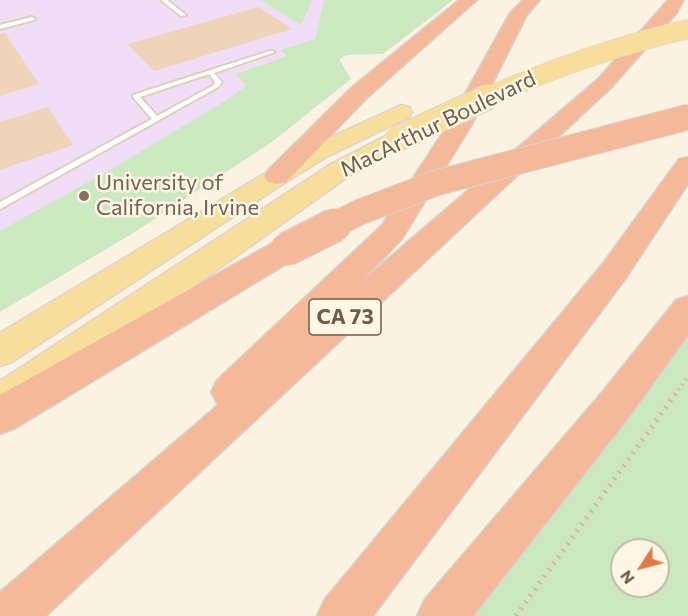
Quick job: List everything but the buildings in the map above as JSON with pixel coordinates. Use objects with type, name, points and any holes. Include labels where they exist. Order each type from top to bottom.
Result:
[{"type":"highway","points":[[277,176],[359,93],[469,0]]},
{"type":"highway","points":[[3,616],[392,232],[459,126],[519,13],[532,0]]},
{"type":"highway","name":"CA 73","points":[[10,616],[605,83],[679,11]]},
{"type":"highway","points":[[0,416],[288,249],[360,212],[436,183],[688,117]]},
{"type":"highway","points":[[342,616],[615,270],[688,165]]},
{"type":"highway","points":[[442,616],[616,404],[688,309]]},
{"type":"main road","name":"MacArthur Boulevard","points":[[277,176],[316,153],[407,118],[656,36],[679,11]]},
{"type":"main road","name":"MacArthur Boulevard","points":[[453,90],[519,63],[679,11]]},
{"type":"main road","name":"MacArthur Boulevard","points":[[0,402],[340,170],[407,118]]},
{"type":"main road","points":[[0,351],[277,176]]},
{"type":"lane","points":[[164,0],[183,15]]},
{"type":"lane","points":[[0,27],[32,20]]},
{"type":"lane","points":[[156,119],[135,96],[272,52]]},
{"type":"lane","points":[[0,206],[216,86],[219,82],[210,72]]},
{"type":"lane","points":[[0,198],[36,186]]},
{"type":"path","points":[[516,616],[688,377]]},
{"type":"shaded area","name":"University of California, Irvine","points":[[0,0],[443,0],[337,61],[0,299]]},
{"type":"green space","points":[[312,0],[301,25],[262,1]]},
{"type":"green space","points":[[324,0],[453,0],[383,54],[347,55],[339,59],[351,79],[272,142],[130,235],[0,312],[0,231],[110,170],[225,101],[246,86],[236,74],[287,56],[280,50],[315,39]]},
{"type":"green space","points":[[688,335],[688,616],[465,616]]},
{"type":"place","name":"University of California, Irvine","points":[[84,196]]}]
